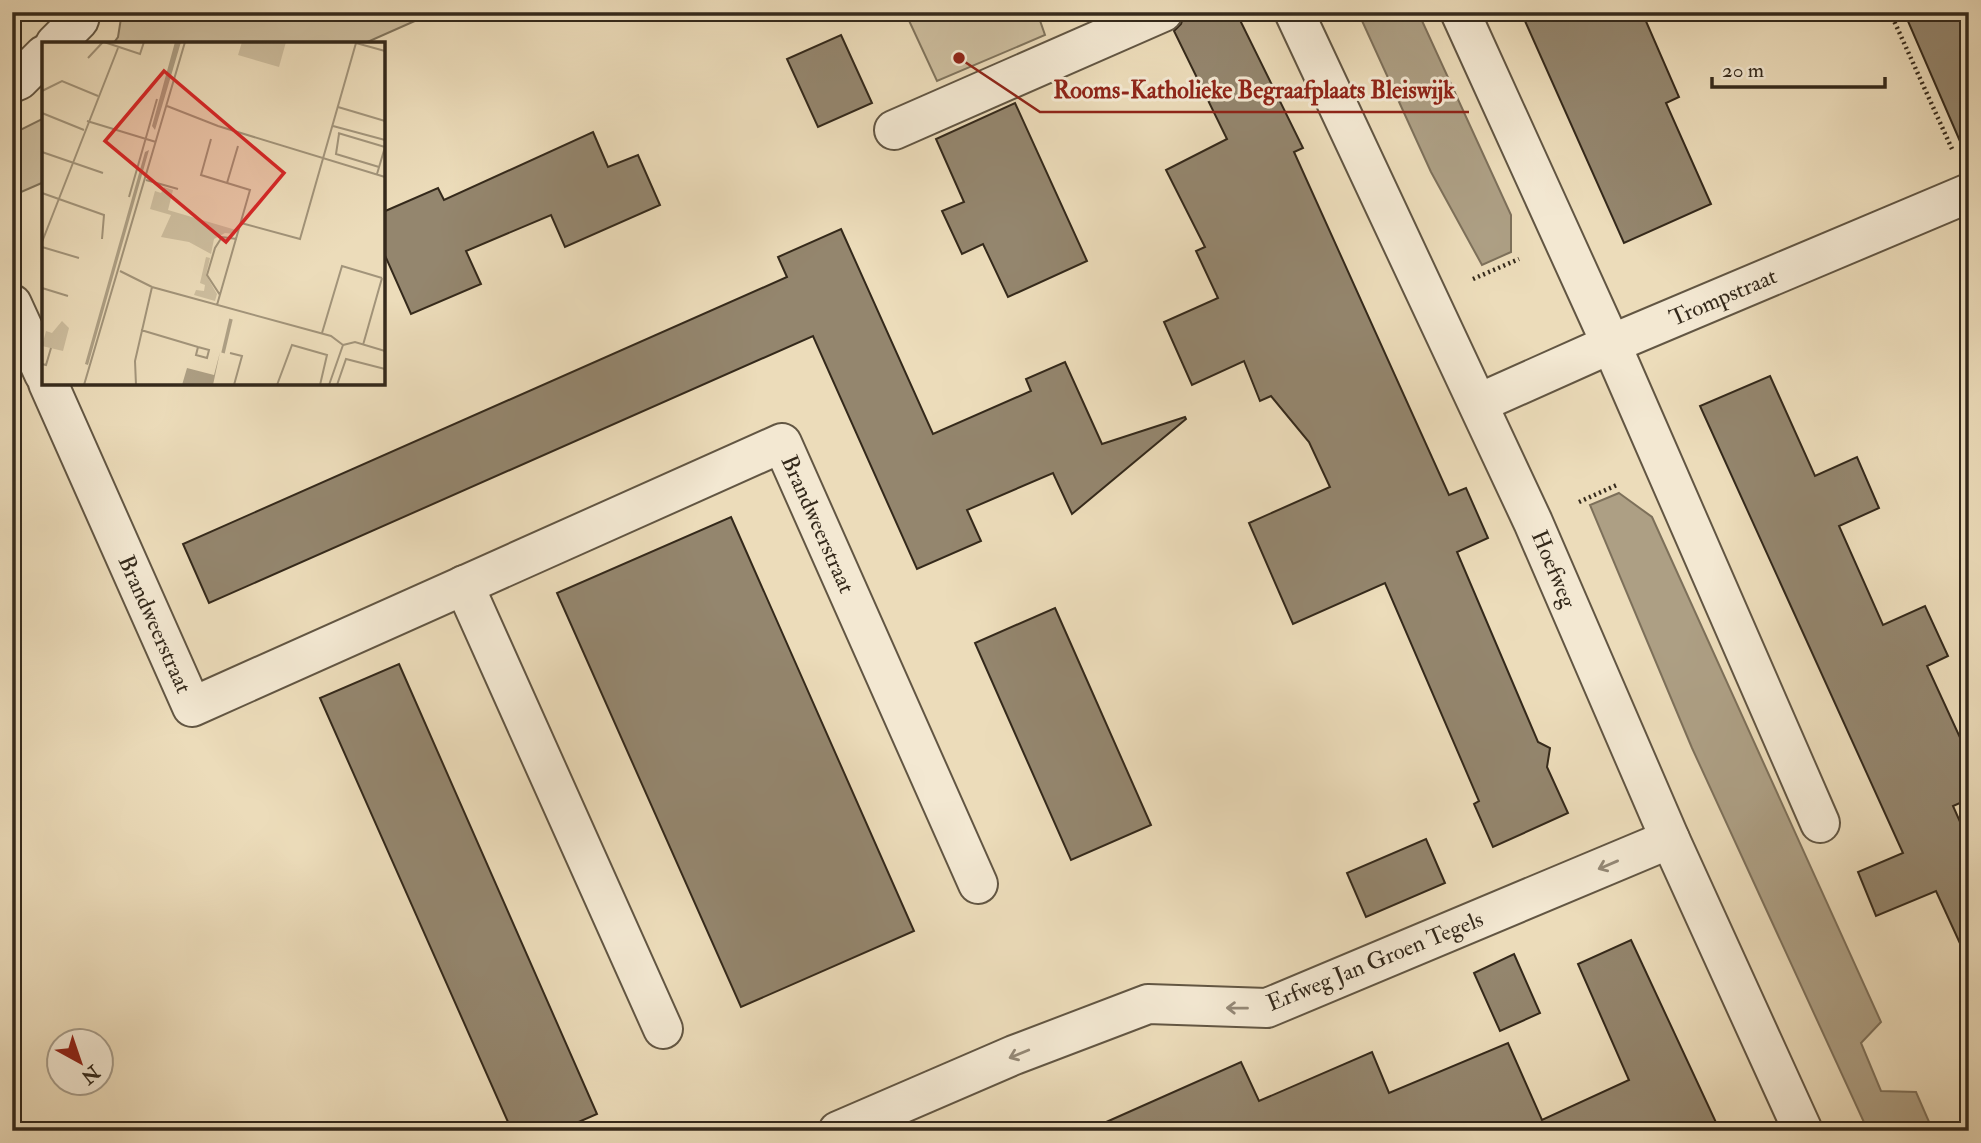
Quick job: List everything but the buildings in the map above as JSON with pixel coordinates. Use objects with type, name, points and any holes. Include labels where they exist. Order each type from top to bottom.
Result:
[{"type":"street","points":[[57,42],[79,20],[80,12]]},
{"type":"street","points":[[894,131],[1163,12]]},
{"type":"street","name":"Hoefweg","points":[[1294,12],[1533,522],[1671,839],[1803,1131]]},
{"type":"street","points":[[1460,12],[1611,344],[1821,823]]},
{"type":"street","points":[[12,83],[19,80],[42,57]]},
{"type":"street","name":"Trompstraat","points":[[1479,404],[1611,344],[1969,193]]},
{"type":"street","points":[[13,308],[42,370]]},
{"type":"street","name":"Brandweerstraat","points":[[49,385],[192,707],[782,443],[978,884]]},
{"type":"street","points":[[464,584],[663,1029]]},
{"type":"street","name":"Erfweg Jan Groen Tegels","points":[[838,1131],[1014,1055],[1148,1004],[1267,1008],[1671,839]]},
{"type":"path","points":[[1890,12],[1952,150]]},
{"type":"path","points":[[1429,298],[1562,241]]},
{"type":"path","points":[[1533,522],[1662,465]]},
{"type":"shaded area","points":[[122,12],[435,12],[368,42],[114,42],[118,37]]},
{"type":"shaded area","points":[[905,12],[1037,12],[1045,35],[937,81]]},
{"type":"shaded area","points":[[1358,12],[1418,12],[1511,215],[1511,252],[1482,265],[1431,172]]},
{"type":"shaded area","points":[[42,119],[42,183],[12,196],[12,134]]},
{"type":"shaded area","points":[[1619,493],[1652,517],[1881,1022],[1861,1043],[1881,1091],[1916,1092],[1933,1131],[1868,1131],[1692,748],[1590,505]]},
{"type":"place","name":"Rooms-Katholieke Begraafplaats Bleiswijk","points":[[959,58]]}]
